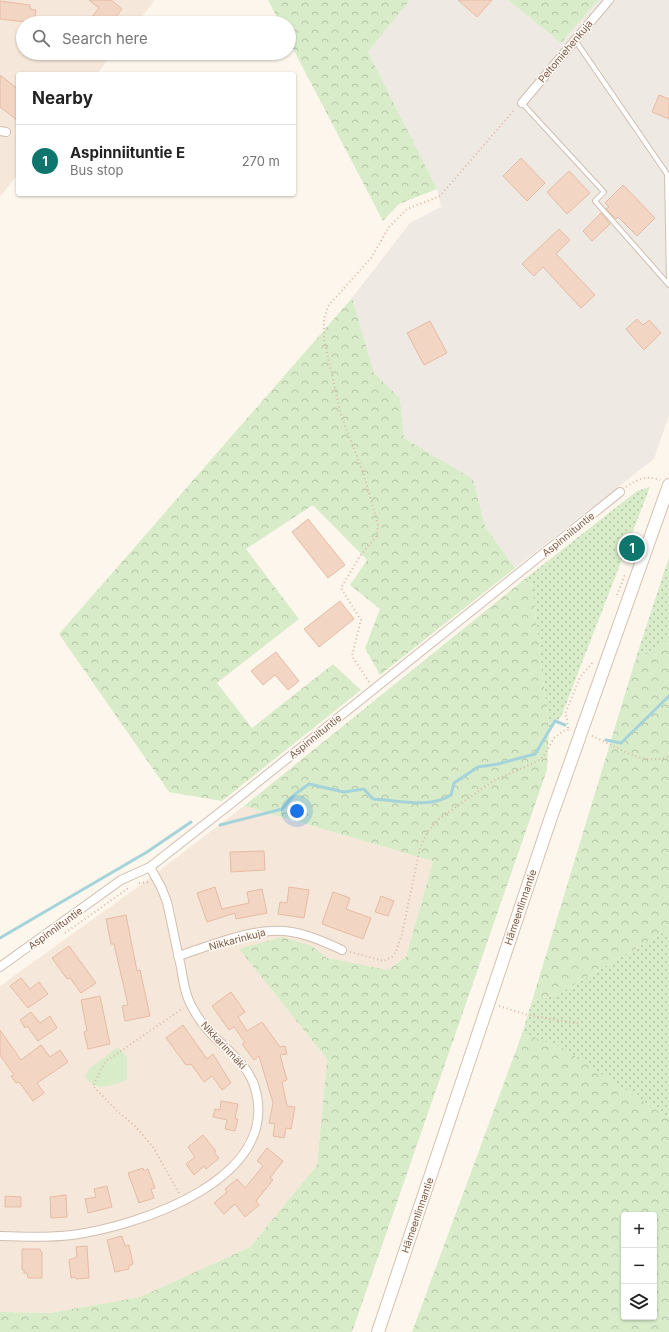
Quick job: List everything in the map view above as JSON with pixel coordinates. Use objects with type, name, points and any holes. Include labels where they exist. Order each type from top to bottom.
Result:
[{"type":"main road","name":"Hämeenlinnantie","points":[[378,1332],[550,820],[641,562],[664,482]]},
{"type":"street","name":"Peltomiehenkuja","points":[[522,103],[609,0]]},
{"type":"street","name":"Aspinniituntie","points":[[0,967],[122,880],[150,866],[620,492]]},
{"type":"street","name":"Nikkarinmäki","points":[[0,1236],[33,1238],[72,1235],[122,1224],[165,1210],[210,1185],[238,1160],[252,1139],[258,1111],[258,1101],[253,1082],[243,1064],[206,1029],[190,1005],[167,902],[150,866]]},
{"type":"street","name":"Nikkarinkuja","points":[[178,956],[240,937],[271,931],[318,938],[342,950]]},
{"type":"lane","points":[[575,40],[667,174],[669,284]]},
{"type":"lane","points":[[522,103],[604,192],[595,201],[669,284]]},
{"type":"path","points":[[374,689],[352,656],[361,620],[341,588],[360,556],[376,537],[378,525],[364,475],[341,415],[324,339],[324,319],[328,306],[371,258],[389,227],[407,209],[440,196],[522,103]]},
{"type":"path","points":[[620,492],[639,478],[651,477],[664,482]]},
{"type":"path","points":[[616,599],[623,577],[641,562]]},
{"type":"path","points":[[342,950],[384,961],[392,957],[396,952],[402,934],[420,848],[428,831],[439,819],[493,781],[534,763],[543,757],[554,738],[568,728],[565,714],[566,707],[572,699],[580,677],[595,660]]},
{"type":"path","points":[[590,735],[638,757],[652,759],[669,756]]},
{"type":"path","points":[[64,933],[135,883],[149,882],[156,878]]},
{"type":"path","points":[[488,1003],[528,1015],[580,1024]]},
{"type":"path","points":[[175,1198],[180,1195],[153,1147],[134,1125],[117,1111],[93,1086],[104,1062],[184,1007],[188,1013]]},
{"type":"shaded area","points":[[0,0],[155,0],[142,16],[16,16],[16,60],[108,60],[99,72],[16,72],[16,177],[0,197]]},
{"type":"shaded area","points":[[410,0],[508,0],[561,43],[598,0],[669,0],[669,415],[654,459],[515,568],[485,526],[473,479],[404,438],[400,398],[374,373],[352,298],[410,223],[441,207],[437,189],[368,52]]},
{"type":"shaded area","points":[[244,806],[433,861],[406,957],[387,971],[327,958],[312,946],[240,950],[327,1059],[317,1165],[250,1247],[140,1297],[50,1313],[0,1312],[0,986],[139,886]]},
{"type":"green space","points":[[268,0],[410,0],[368,52],[437,189],[399,204],[383,221],[296,54],[296,16],[276,16]]},
{"type":"green space","points":[[508,0],[598,0],[561,43]]},
{"type":"green space","points":[[352,298],[374,373],[400,398],[404,438],[473,479],[485,526],[515,568],[380,675],[365,648],[380,609],[350,585],[367,560],[313,505],[246,549],[299,619],[217,683],[252,728],[333,664],[361,690],[222,801],[169,792],[59,634]]},
{"type":"green space","points":[[650,487],[561,717],[549,729],[532,587],[526,578],[637,491]]},
{"type":"green space","points":[[669,557],[669,640],[635,661]]},
{"type":"green space","points":[[526,578],[532,587],[549,729],[547,770],[352,1332],[0,1332],[0,1312],[50,1313],[140,1297],[250,1247],[317,1165],[327,1059],[239,949],[282,937],[312,946],[327,958],[388,970],[406,957],[433,861],[244,806]]},
{"type":"green space","points":[[669,640],[669,929],[558,994],[532,1001],[635,661]]},
{"type":"green space","points":[[669,929],[669,1118],[559,1047],[522,1034],[532,1001],[558,994]]},
{"type":"green space","points":[[522,1034],[559,1046],[669,1118],[669,1332],[412,1332]]},
{"type":"green space","points":[[118,1047],[127,1057],[127,1080],[104,1086],[94,1085],[89,1082],[85,1077],[89,1069]]},
{"type":"building","points":[[89,0],[111,0],[122,9],[116,16],[93,16],[99,8]]},
{"type":"building","points":[[458,0],[492,0],[477,17]]},
{"type":"building","points":[[0,1],[30,5],[30,9],[36,10],[35,16],[16,16],[16,21],[0,19]]},
{"type":"building","points":[[0,75],[16,87],[16,119],[0,107]]},
{"type":"building","points":[[659,95],[669,99],[669,119],[652,112]]},
{"type":"building","points":[[521,158],[545,183],[527,201],[503,176]]},
{"type":"building","points":[[569,171],[590,193],[567,214],[547,192]]},
{"type":"building","points":[[623,185],[655,218],[637,236],[618,217],[616,219],[606,209],[609,207],[605,203]]},
{"type":"building","points":[[601,213],[610,224],[592,241],[583,231]]},
{"type":"building","points":[[559,229],[570,240],[556,254],[595,295],[581,308],[543,267],[534,276],[522,264]]},
{"type":"building","points":[[637,319],[643,325],[649,320],[661,333],[644,350],[626,329]]},
{"type":"building","points":[[430,321],[447,353],[424,365],[407,333]]},
{"type":"building","points":[[308,519],[345,565],[328,578],[292,532]]},
{"type":"building","points":[[340,601],[354,619],[319,647],[304,629]]},
{"type":"building","points":[[276,652],[299,681],[288,690],[275,675],[263,685],[251,671]]},
{"type":"building","points":[[264,851],[265,870],[231,872],[230,852]]},
{"type":"building","points":[[215,887],[222,909],[249,903],[247,892],[262,889],[267,913],[236,919],[235,913],[207,922],[197,893]]},
{"type":"building","points":[[289,887],[309,890],[304,918],[278,914],[280,902],[287,903]]},
{"type":"building","points":[[333,892],[350,898],[346,909],[371,918],[363,939],[322,924]]},
{"type":"building","points":[[381,896],[394,901],[388,916],[375,912]]},
{"type":"building","points":[[126,915],[137,971],[140,970],[150,1016],[125,1021],[122,1006],[128,1005],[114,944],[111,944],[106,919]]},
{"type":"building","points":[[69,946],[96,983],[81,993],[70,978],[67,979],[52,958]]},
{"type":"building","points":[[21,978],[30,989],[39,982],[48,994],[28,1008],[10,986]]},
{"type":"building","points":[[231,992],[245,1012],[238,1017],[247,1031],[262,1022],[280,1047],[285,1046],[287,1054],[280,1055],[287,1080],[282,1082],[287,1106],[295,1107],[291,1129],[286,1128],[284,1138],[273,1136],[275,1124],[269,1123],[273,1103],[259,1056],[254,1060],[242,1044],[245,1042],[234,1027],[229,1030],[212,1006]]},
{"type":"building","points":[[100,996],[110,1044],[88,1049],[84,1032],[87,1031],[81,1000]]},
{"type":"building","points":[[31,1012],[40,1023],[50,1016],[57,1028],[38,1041],[27,1026],[25,1028],[20,1020]]},
{"type":"building","points":[[183,1025],[207,1059],[213,1054],[231,1083],[222,1090],[212,1076],[204,1082],[191,1064],[186,1065],[166,1038]]},
{"type":"building","points":[[0,1030],[21,1060],[41,1045],[50,1057],[60,1050],[68,1062],[37,1083],[44,1093],[33,1101],[19,1082],[16,1083],[11,1076],[14,1075],[0,1055]]},
{"type":"building","points":[[221,1101],[238,1104],[235,1119],[238,1119],[235,1131],[225,1129],[227,1120],[213,1117],[215,1109],[220,1110]]},
{"type":"building","points":[[203,1135],[216,1151],[214,1152],[219,1158],[206,1169],[204,1166],[194,1175],[186,1164],[195,1157],[188,1147]]},
{"type":"building","points":[[267,1148],[283,1161],[270,1178],[273,1180],[256,1201],[259,1205],[245,1217],[235,1204],[224,1214],[214,1203],[227,1192],[225,1189],[237,1179],[245,1188],[263,1166],[257,1161]]},
{"type":"building","points":[[143,1168],[144,1171],[148,1169],[155,1188],[151,1189],[154,1198],[139,1203],[128,1173]]},
{"type":"building","points":[[107,1186],[112,1207],[88,1213],[85,1199],[96,1197],[94,1189]]},
{"type":"building","points":[[66,1195],[67,1217],[51,1218],[50,1197]]},
{"type":"building","points":[[5,1196],[21,1197],[21,1207],[5,1207]]},
{"type":"building","points":[[122,1236],[125,1246],[129,1245],[133,1264],[129,1266],[129,1269],[115,1272],[107,1240]]},
{"type":"building","points":[[87,1246],[89,1278],[71,1278],[69,1260],[77,1257],[76,1247]]},
{"type":"building","points":[[22,1249],[40,1249],[42,1252],[42,1278],[28,1278],[27,1273],[24,1273],[24,1270],[22,1270]]},
{"type":"waterway","points":[[606,740],[621,743],[669,696]]},
{"type":"waterway","points":[[220,825],[282,809],[294,795],[309,784],[344,792],[364,789],[373,799],[413,803],[433,802],[451,795],[454,783],[478,767],[498,764],[535,754],[555,721],[565,725]]},
{"type":"waterway","points":[[0,938],[147,852],[191,822]]},
{"type":"place","name":"Aspinniituntie E","points":[[632,548]]}]
